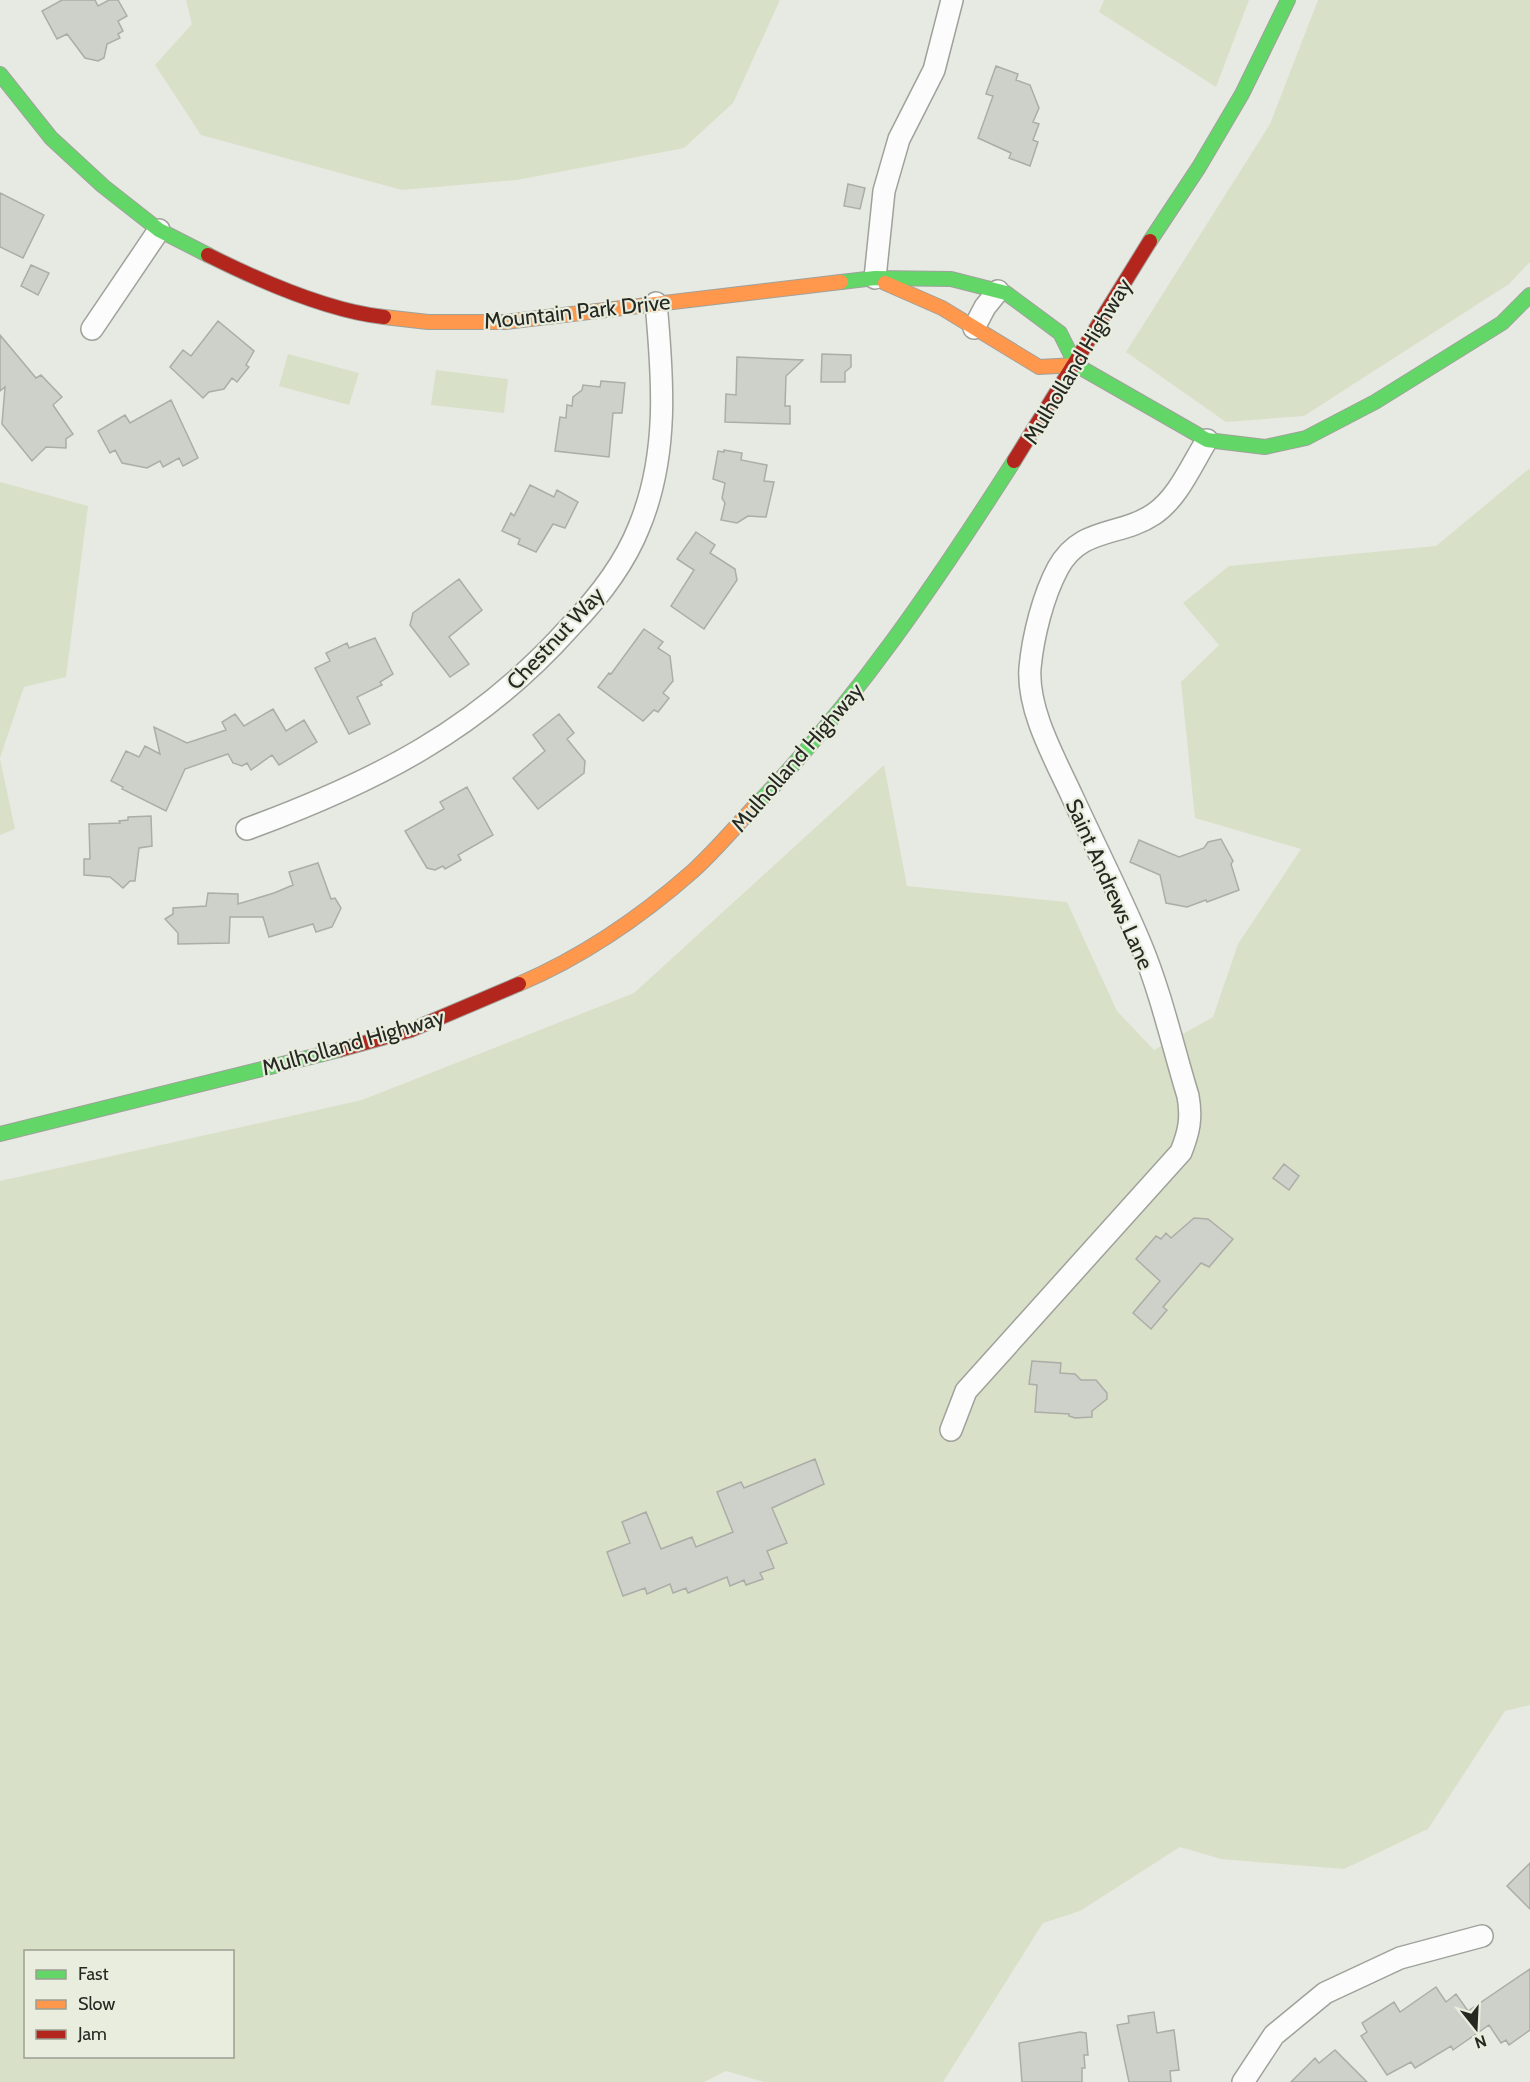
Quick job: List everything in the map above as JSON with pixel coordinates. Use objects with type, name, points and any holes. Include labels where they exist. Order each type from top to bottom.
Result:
[{"type":"street","points":[[952,0],[934,70],[898,139],[884,191],[875,278],[942,308],[1039,367],[1076,365],[1207,440],[1265,447],[1305,438],[1375,402],[1502,323],[1530,295]]},
{"type":"street","name":"Mulholland Highway","points":[[0,1134],[349,1048],[411,1030],[557,968],[637,916],[694,870],[750,815],[843,707],[893,643],[949,563],[1076,365],[1139,258],[1242,94],[1288,0]]},
{"type":"street","name":"Mountain Park Drive","points":[[0,74],[51,138],[103,186],[159,230],[256,279],[364,315],[428,322],[505,322],[875,278],[951,279],[1006,293],[1060,333],[1076,365]]},
{"type":"street","points":[[92,329],[159,230]]},
{"type":"street","points":[[974,328],[985,307],[998,291]]},
{"type":"street","name":"Chestnut Way","points":[[247,829],[354,786],[411,758],[460,726],[517,682],[589,608],[615,572],[639,527],[653,480],[662,429],[664,379],[656,303]]},
{"type":"street","name":"Saint Andrews Lane","points":[[951,1430],[966,1391],[1181,1152],[1189,1133],[1191,1115],[1188,1096],[1142,946],[1049,748],[1036,714],[1030,669],[1044,600],[1058,568],[1069,552],[1085,539],[1155,514],[1180,484],[1207,440]]},
{"type":"street","points":[[1243,2082],[1274,2035],[1325,1993],[1400,1958],[1482,1936]]},
{"type":"green space","points":[[186,0],[780,0],[733,103],[684,148],[517,180],[402,190],[201,135],[155,65],[192,24]]},
{"type":"green space","points":[[1104,0],[1249,0],[1216,87],[1099,12]]},
{"type":"green space","points":[[1318,0],[1530,0],[1530,262],[1509,284],[1304,416],[1226,422],[1126,352],[1270,124]]},
{"type":"green space","points":[[288,354],[359,373],[349,405],[279,386]]},
{"type":"green space","points":[[436,370],[508,379],[504,413],[431,405]]},
{"type":"green space","points":[[1530,468],[1530,1705],[1505,1711],[1428,1829],[1344,1869],[1221,1859],[1180,1847],[1080,1911],[1043,1923],[943,2082],[764,2082],[726,2071],[704,2082],[0,2082],[0,1181],[362,1100],[634,993],[884,765],[907,886],[1067,902],[1117,1011],[1154,1050],[1213,1017],[1238,944],[1301,849],[1195,818],[1181,682],[1219,645],[1183,603],[1229,566],[1436,546]]},
{"type":"green space","points":[[0,482],[88,506],[66,677],[24,687],[0,758]]},
{"type":"green space","points":[[0,759],[15,829],[0,835]]},
{"type":"building","points":[[62,0],[95,0],[98,6],[109,0],[118,0],[127,16],[118,21],[123,31],[118,34],[120,38],[107,44],[104,58],[98,61],[85,58],[67,34],[57,39],[42,11]]},
{"type":"building","points":[[996,66],[1018,74],[1016,80],[1030,85],[1039,108],[1033,122],[1039,124],[1033,140],[1038,142],[1030,166],[1009,158],[1011,153],[978,138],[993,96],[986,94]]},
{"type":"building","points":[[848,184],[865,188],[860,209],[844,206]]},
{"type":"building","points":[[0,193],[44,215],[23,258],[0,247]]},
{"type":"building","points":[[31,265],[49,273],[38,295],[21,286]]},
{"type":"building","points":[[218,321],[254,351],[246,365],[249,367],[237,382],[232,378],[224,389],[209,392],[203,398],[170,367],[183,350],[191,356]]},
{"type":"building","points":[[0,335],[36,378],[41,375],[62,397],[53,405],[73,434],[66,439],[66,448],[46,447],[32,461],[2,424],[5,387],[0,391]]},
{"type":"building","points":[[822,354],[851,355],[851,367],[845,372],[845,382],[821,382]]},
{"type":"building","points":[[737,357],[803,360],[786,376],[785,406],[790,406],[790,424],[725,422],[726,394],[736,395]]},
{"type":"building","points":[[601,381],[625,383],[622,413],[613,413],[609,457],[555,451],[560,417],[566,418],[567,405],[572,406],[573,397],[582,390],[583,385],[600,387]]},
{"type":"building","points":[[171,400],[198,458],[183,466],[179,458],[163,467],[160,461],[147,468],[122,463],[115,450],[110,453],[98,431],[125,415],[130,423]]},
{"type":"building","points":[[724,450],[742,453],[741,460],[767,465],[764,481],[774,482],[766,517],[748,516],[737,523],[721,520],[725,503],[722,498],[725,483],[713,479],[718,451],[724,452]]},
{"type":"building","points":[[530,485],[554,497],[557,490],[578,502],[565,528],[553,524],[536,552],[518,544],[520,539],[502,531],[511,513],[514,516]]},
{"type":"building","points":[[696,532],[715,545],[710,553],[735,569],[737,580],[704,629],[671,606],[694,570],[677,559]]},
{"type":"building","points":[[459,579],[482,610],[449,637],[469,664],[450,677],[410,625],[413,613]]},
{"type":"building","points":[[644,629],[663,642],[658,648],[670,656],[673,681],[663,693],[669,698],[658,712],[654,710],[643,721],[598,687],[609,673],[611,674]]},
{"type":"building","points":[[375,638],[393,674],[380,682],[382,685],[357,697],[370,724],[349,734],[315,668],[330,661],[326,653],[347,643],[349,648]]},
{"type":"building","points":[[273,709],[286,731],[304,720],[317,742],[279,765],[272,755],[251,770],[247,763],[242,766],[233,763],[228,754],[185,769],[166,811],[111,781],[126,751],[139,757],[145,746],[160,754],[154,727],[187,743],[226,730],[222,722],[235,714],[244,726]]},
{"type":"building","points":[[559,714],[574,733],[567,739],[585,761],[584,773],[538,809],[513,778],[545,751],[533,735]]},
{"type":"building","points":[[467,787],[493,835],[458,855],[461,860],[445,869],[443,866],[435,870],[427,868],[405,831],[444,809],[440,802]]},
{"type":"building","points":[[151,816],[152,846],[139,848],[135,881],[130,881],[123,888],[110,877],[84,875],[84,859],[90,859],[89,824],[120,823],[119,821],[128,820],[128,817]]},
{"type":"building","points":[[1221,839],[1233,861],[1231,864],[1239,890],[1207,902],[1206,900],[1187,907],[1166,903],[1160,875],[1130,862],[1139,840],[1179,857],[1204,848],[1208,842]]},
{"type":"building","points":[[318,863],[331,899],[335,898],[341,908],[332,927],[316,932],[313,924],[269,937],[263,917],[230,917],[229,943],[178,944],[178,933],[165,919],[173,914],[173,908],[206,906],[208,893],[238,894],[238,904],[274,893],[293,885],[289,872]]},
{"type":"building","points":[[1284,1164],[1299,1176],[1289,1190],[1273,1178]]},
{"type":"building","points":[[1194,1218],[1208,1219],[1233,1239],[1209,1267],[1201,1263],[1163,1307],[1167,1310],[1151,1329],[1133,1313],[1160,1281],[1136,1259],[1156,1236],[1161,1239],[1166,1233],[1171,1238]]},
{"type":"building","points":[[1032,1361],[1061,1363],[1060,1373],[1075,1374],[1081,1380],[1096,1380],[1107,1393],[1107,1399],[1092,1411],[1092,1417],[1075,1418],[1069,1414],[1035,1412],[1037,1385],[1029,1384]]},
{"type":"building","points":[[815,1459],[824,1484],[772,1508],[787,1543],[767,1551],[774,1568],[760,1573],[763,1579],[746,1585],[744,1580],[730,1586],[727,1577],[688,1593],[686,1588],[673,1593],[670,1584],[647,1594],[645,1588],[623,1596],[607,1552],[630,1543],[622,1522],[646,1512],[661,1549],[692,1537],[696,1547],[733,1532],[717,1492],[741,1482],[744,1488]]},
{"type":"building","points":[[1530,1863],[1530,1909],[1507,1886]]},
{"type":"building","points":[[1530,1969],[1530,2030],[1509,2045],[1506,2040],[1501,2043],[1489,2025],[1453,2050],[1451,2046],[1415,2068],[1411,2062],[1387,2075],[1361,2036],[1367,2032],[1362,2023],[1394,2002],[1400,2012],[1436,1987],[1446,2002],[1456,1994],[1468,2011]]},
{"type":"building","points":[[1154,2012],[1157,2033],[1174,2030],[1179,2070],[1170,2071],[1171,2082],[1129,2082],[1117,2025],[1129,2023],[1128,2016]]},
{"type":"building","points":[[1080,2032],[1086,2033],[1088,2055],[1084,2055],[1085,2068],[1082,2068],[1082,2082],[1022,2082],[1019,2043]]},
{"type":"building","points":[[1335,2050],[1367,2082],[1291,2082],[1315,2058],[1319,2063]]},
{"type":"traffic: fast","points":[[1150,241],[1199,167],[1242,94],[1288,0]]},
{"type":"traffic: fast","points":[[0,74],[51,138],[103,186],[159,230],[208,255]]},
{"type":"traffic: fast","points":[[841,282],[875,278],[951,279],[1006,293],[1060,333],[1076,365]]},
{"type":"traffic: fast","points":[[1076,365],[1207,440],[1265,447],[1306,438],[1375,402],[1502,323],[1530,295]]},
{"type":"traffic: fast","points":[[754,807],[826,726],[893,641],[955,552],[1014,461]]},
{"type":"traffic: fast","points":[[0,1134],[339,1050]]},
{"type":"traffic: slow","points":[[384,317],[428,322],[505,322],[841,282]]},
{"type":"traffic: slow","points":[[885,283],[942,308],[1039,367],[1076,365]]},
{"type":"traffic: slow","points":[[519,984],[588,948],[653,904],[701,863],[754,807]]},
{"type":"traffic: jam","points":[[1014,461],[1150,241]]},
{"type":"traffic: jam","points":[[208,255],[294,293],[362,314],[384,317]]},
{"type":"traffic: jam","points":[[339,1050],[411,1030],[519,984]]}]
